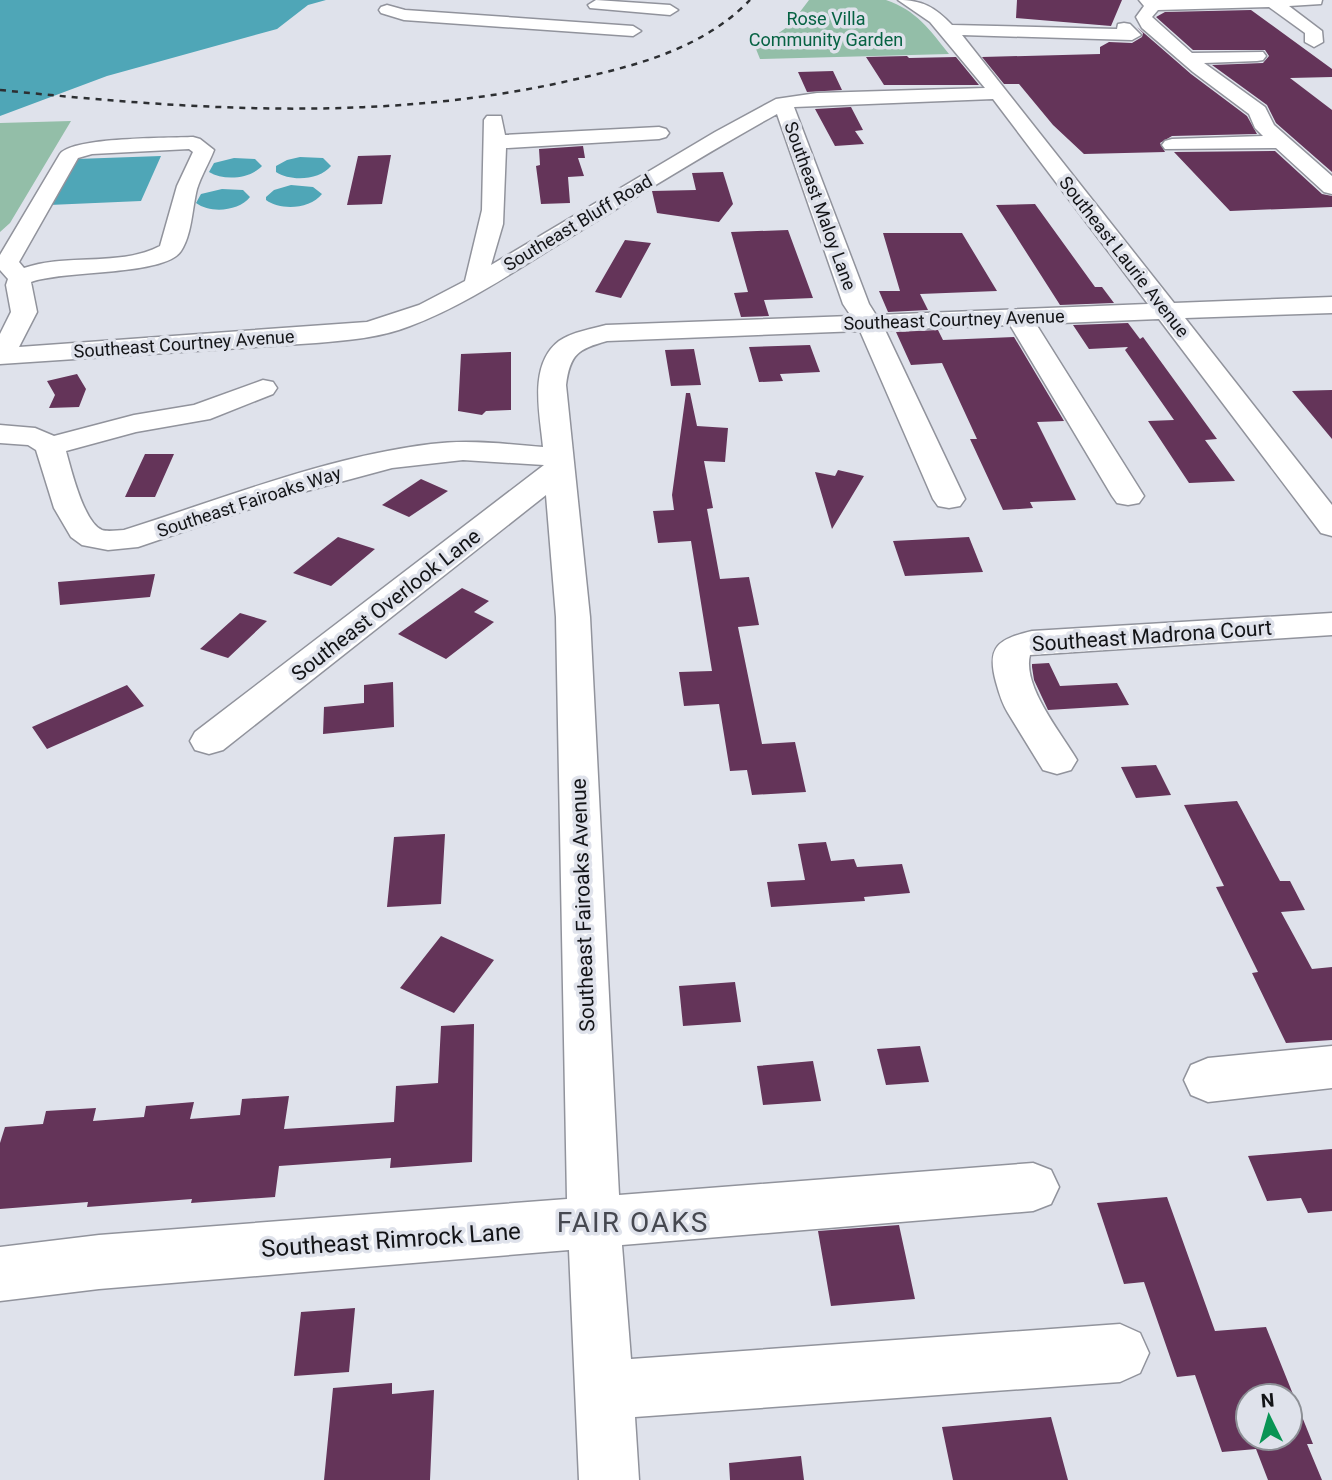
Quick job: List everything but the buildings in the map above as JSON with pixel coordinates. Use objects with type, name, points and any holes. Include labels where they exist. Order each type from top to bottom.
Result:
[{"type":"street","name":"Southeast Laurie Avenue","points":[[908,0],[936,18],[948,30],[1332,526]]},
{"type":"street","points":[[1332,12],[1314,0],[1150,2],[1145,20],[1188,58],[1258,111],[1265,128],[1332,187]]},
{"type":"street","points":[[1272,2],[1314,31],[1314,42]]},
{"type":"street","points":[[580,4],[676,5]]},
{"type":"street","points":[[597,44],[649,26],[676,5]]},
{"type":"street","points":[[387,10],[404,15],[633,31]]},
{"type":"street","points":[[948,30],[1132,35],[1124,28]]},
{"type":"street","points":[[1093,35],[1096,42],[1103,45],[1171,43]]},
{"type":"street","points":[[1188,58],[1257,56]]},
{"type":"street","points":[[783,103],[817,99],[997,93]]},
{"type":"street","name":"Southeast Bluff Road","points":[[367,330],[429,310],[477,284],[722,136],[783,103]]},
{"type":"street","name":"Southeast Maloy Lane","points":[[783,103],[856,304],[876,336],[949,499]]},
{"type":"street","points":[[477,284],[476,268],[489,235],[495,131],[659,133]]},
{"type":"street","points":[[1172,145],[1281,142]]},
{"type":"street","points":[[193,143],[204,150],[190,177],[174,242],[164,255],[48,269],[20,278],[7,264],[70,154],[90,148],[193,143]]},
{"type":"street","points":[[0,350],[9,342],[24,312],[18,285],[20,278]]},
{"type":"street","name":"Southeast Courtney Avenue","points":[[576,341],[606,333],[1332,305]]},
{"type":"street","points":[[1019,318],[1128,496]]},
{"type":"street","name":"Southeast Courtney Avenue","points":[[0,356],[367,330]]},
{"type":"street","name":"Southeast Fairoaks Avenue","points":[[576,341],[560,352],[554,367],[552,385],[573,617],[594,1224],[609,1480]]},
{"type":"street","points":[[0,434],[34,438],[50,446],[134,424],[200,413],[263,388]]},
{"type":"street","name":"Southeast Fairoaks Way","points":[[50,446],[62,493],[86,534],[102,540],[127,540],[370,464],[433,453],[468,451],[561,463]]},
{"type":"street","name":"Southeast Overlook Lane","points":[[209,741],[561,463]]},
{"type":"street","name":"Southeast Madrona Court","points":[[1057,760],[1034,720],[1021,704],[1011,670],[1010,654],[1017,647],[1031,642],[1332,624]]},
{"type":"street","points":[[1208,1080],[1332,1067]]},
{"type":"street","name":"Southeast Rimrock Lane","points":[[0,1274],[99,1262],[1033,1187]]},
{"type":"street","points":[[604,1390],[1120,1353]]},
{"type":"green space","name":"Rose Villa Community Garden","points":[[809,0],[886,0],[897,4],[929,29],[949,54],[760,59],[756,49],[790,25]]},
{"type":"green space","points":[[71,121],[10,223],[0,232],[0,123]]},
{"type":"water","points":[[0,0],[326,0],[308,5],[277,29],[107,76],[0,116]]},
{"type":"water","points":[[161,156],[141,201],[49,205],[76,159]]},
{"type":"water","points":[[300,157],[323,158],[331,166],[320,174],[305,178],[289,177],[276,172],[276,166]]},
{"type":"water","points":[[234,158],[255,159],[262,166],[251,174],[237,177],[222,177],[209,172],[214,163]]},
{"type":"water","points":[[291,185],[313,187],[322,194],[310,203],[295,207],[279,206],[266,200],[274,190]]},
{"type":"water","points":[[222,189],[243,190],[250,197],[232,208],[217,210],[196,203],[201,194]]},
{"type":"railway","points":[[0,90],[147,103],[293,109],[440,102],[512,92],[585,77],[652,59],[714,29],[750,0]]},
{"type":"district","name":"FAIR OAKS","points":[[633,1222]]}]
